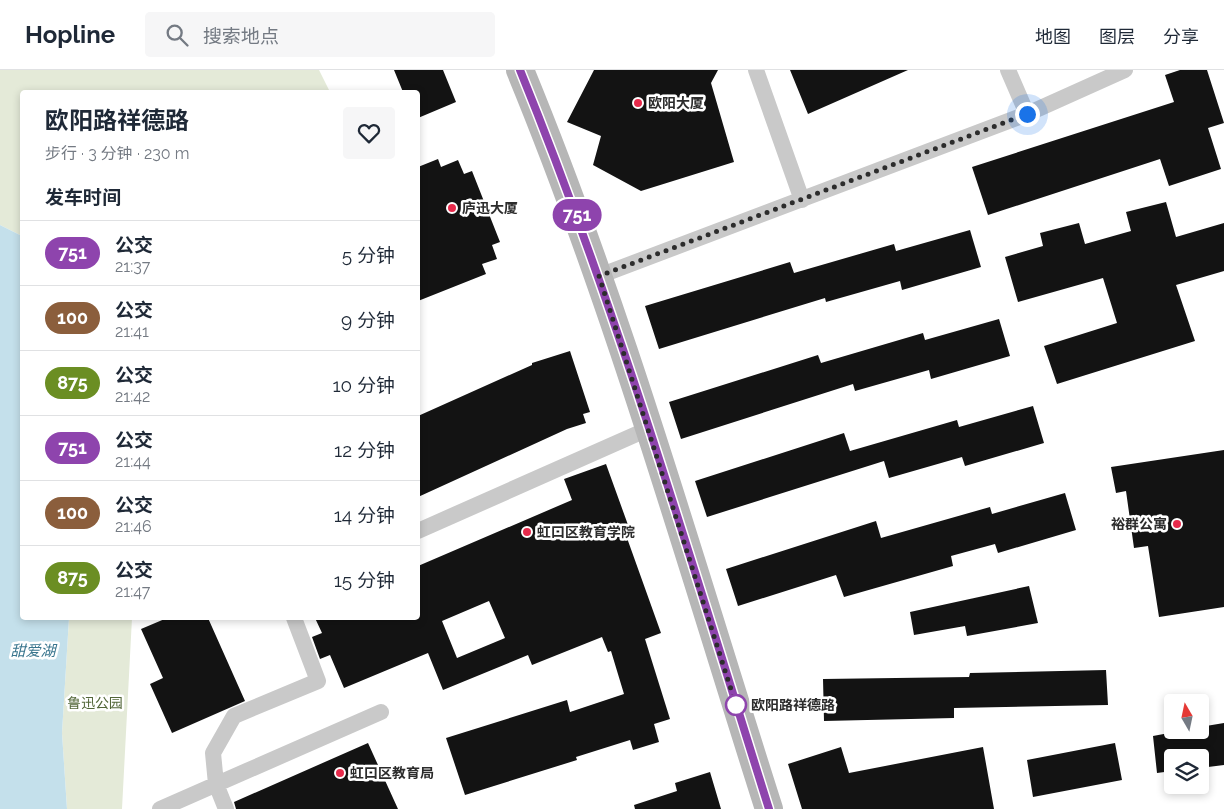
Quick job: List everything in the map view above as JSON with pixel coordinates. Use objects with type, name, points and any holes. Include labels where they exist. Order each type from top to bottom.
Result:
[{"type":"street","points":[[520,70],[553,149],[599,276],[769,809]]},
{"type":"lane","points":[[756,70],[802,200]]},
{"type":"lane","points":[[1008,70],[1027,114]]},
{"type":"lane","points":[[599,276],[1027,114],[1125,70]]},
{"type":"lane","points":[[420,530],[648,430]]},
{"type":"lane","points":[[226,809],[216,784],[213,753],[234,716],[318,681],[295,620]]},
{"type":"lane","points":[[160,809],[381,712]]},
{"type":"green space","points":[[0,70],[319,70],[329,90],[20,90],[20,235],[0,225]]},
{"type":"green space","name":"鲁迅公园","points":[[69,620],[132,620],[122,809],[67,809],[62,733]]},
{"type":"water","name":"甜爱湖","points":[[0,225],[20,235],[20,620],[69,620],[62,733],[67,809],[0,809]]},
{"type":"building","points":[[394,70],[443,70],[456,102],[420,117],[420,90],[402,90]]},
{"type":"building","points":[[594,70],[718,70],[711,83],[734,162],[641,191],[593,165],[601,136],[567,122]]},
{"type":"building","points":[[790,70],[908,70],[808,114]]},
{"type":"building","points":[[1180,70],[1207,70],[1224,123],[1208,128],[1221,169],[1169,186],[1160,159],[988,215],[972,167],[1174,102],[1165,75]]},
{"type":"building","name":"庐迅大厦","points":[[438,159],[441,167],[458,160],[464,174],[472,171],[500,242],[492,245],[497,259],[482,264],[486,274],[420,300],[420,166]]},
{"type":"building","points":[[1166,202],[1176,237],[1224,223],[1224,271],[1176,285],[1195,341],[1057,384],[1044,346],[1117,323],[1103,278],[1018,302],[1005,257],[1043,246],[1040,233],[1079,223],[1085,244],[1131,231],[1126,212]]},
{"type":"building","points":[[970,230],[981,267],[902,290],[900,281],[826,302],[825,298],[659,349],[645,306],[790,262],[794,273],[894,244],[896,251]]},
{"type":"building","points":[[999,319],[1010,356],[931,379],[929,370],[855,391],[853,384],[681,439],[669,402],[818,355],[821,363],[923,333],[925,340]]},
{"type":"building","points":[[570,351],[590,412],[583,414],[586,423],[567,429],[420,496],[420,415],[532,365],[532,363]]},
{"type":"building","points":[[1033,406],[1044,443],[965,466],[962,457],[889,478],[884,461],[707,517],[695,481],[844,433],[850,451],[957,420],[959,427]]},
{"type":"building","name":"裕群公寓","points":[[1224,450],[1224,607],[1159,617],[1148,546],[1134,548],[1126,491],[1116,493],[1111,467]]},
{"type":"building","points":[[606,464],[632,536],[627,538],[661,633],[645,639],[670,719],[654,724],[659,742],[633,750],[630,740],[576,757],[577,760],[465,795],[446,738],[567,700],[570,712],[624,694],[611,651],[608,652],[602,637],[532,665],[528,655],[443,690],[428,653],[344,688],[330,655],[320,659],[312,637],[322,633],[316,620],[420,620],[420,565],[572,500],[564,479]],"holes":[[[489,601],[505,638],[457,658],[442,621]]]},
{"type":"building","points":[[1065,493],[1076,530],[998,553],[995,544],[951,556],[953,566],[844,597],[836,575],[738,606],[726,569],[876,521],[881,538],[990,507],[992,514]]},
{"type":"building","points":[[1029,586],[1038,623],[967,636],[965,626],[914,635],[910,612]]},
{"type":"building","points":[[162,620],[209,620],[245,701],[172,733],[150,684],[163,678],[141,629]]},
{"type":"building","points":[[1106,670],[1108,705],[954,708],[954,718],[824,721],[823,679],[969,677],[970,673]]},
{"type":"building","points":[[1224,723],[1224,765],[1209,767],[1209,749],[1164,749],[1164,772],[1157,773],[1153,736],[1164,734],[1164,739],[1209,739],[1209,726]]},
{"type":"building","name":"虹口区教育局","points":[[368,743],[398,809],[236,809],[234,802]]},
{"type":"building","points":[[1115,743],[1122,780],[1033,797],[1027,760]]},
{"type":"building","points":[[841,747],[849,773],[983,747],[994,809],[802,809],[788,764]]},
{"type":"building","points":[[710,772],[721,809],[635,809],[634,805],[677,791],[675,783]]},
{"type":"bus line","name":"751","points":[[520,70],[553,149],[599,276],[769,809]]},
{"type":"place","name":"欧阳大厦","points":[[638,103]]},
{"type":"place","name":"庐迅大厦","points":[[452,208]]},
{"type":"place","name":"裕群公寓","points":[[1177,524]]},
{"type":"place","name":"虹口区教育学院","points":[[527,532]]},
{"type":"place","name":"欧阳路祥德路","points":[[736,705]]},
{"type":"place","name":"虹口区教育局","points":[[340,773]]},
{"type":"route","points":[[736,705],[599,276],[1027,114]]}]
